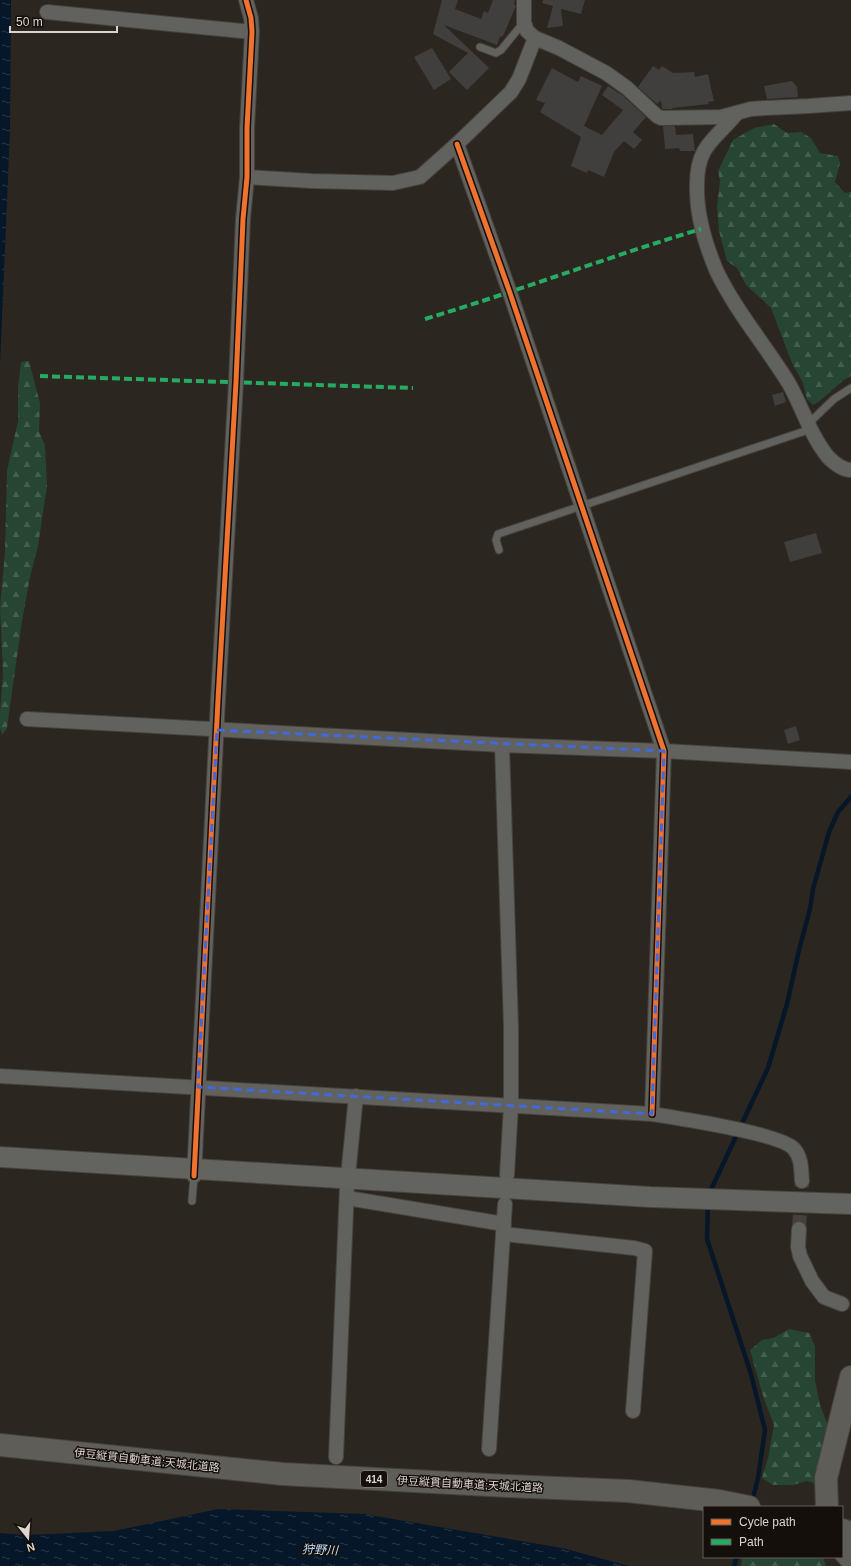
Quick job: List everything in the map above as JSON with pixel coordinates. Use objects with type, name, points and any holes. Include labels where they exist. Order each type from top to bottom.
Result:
[{"type":"highway","points":[[827,1506],[826,1478],[851,1377]]},
{"type":"highway","name":"伊豆縦貫自動車道;天城北道路","points":[[0,1445],[283,1474],[628,1491],[719,1501],[744,1506]]},
{"type":"highway","points":[[843,1550],[851,1559]]},
{"type":"street","points":[[194,1173],[236,382],[243,219],[247,177],[247,128],[252,32],[251,18],[246,0]]},
{"type":"street","points":[[524,0],[524,22],[527,31],[535,38],[559,48],[606,73],[627,88],[657,116],[667,118],[721,116],[766,108],[851,103]]},
{"type":"street","points":[[47,12],[252,32]]},
{"type":"street","points":[[247,177],[305,181],[393,183],[420,177],[511,92],[519,79],[535,38]]},
{"type":"street","points":[[737,113],[707,145],[700,159],[696,185],[701,229],[718,272],[744,317],[788,384],[816,439],[828,457],[836,465],[851,470]]},
{"type":"street","points":[[457,144],[510,293],[664,751],[652,1114]]},
{"type":"street","points":[[27,719],[502,745],[664,751],[851,762]]},
{"type":"street","points":[[502,745],[511,1027],[511,1105],[507,1175]]},
{"type":"street","points":[[0,1076],[652,1114],[749,1132],[788,1144],[794,1149],[798,1156],[801,1164],[802,1181]]},
{"type":"street","points":[[336,1457],[348,1188],[356,1096]]},
{"type":"street","points":[[0,1157],[194,1173],[348,1188],[851,1204]]},
{"type":"street","points":[[348,1188],[503,1229],[634,1248],[645,1251],[633,1411]]},
{"type":"street","points":[[489,1449],[505,1204]]},
{"type":"street","points":[[799,1229],[798,1246],[800,1256],[812,1281],[824,1297],[842,1304]]},
{"type":"lane","points":[[480,47],[496,53],[501,50],[524,22]]},
{"type":"lane","points":[[499,550],[496,540],[498,534],[810,426],[834,399],[851,388]]},
{"type":"lane","points":[[192,1201],[194,1173]]},
{"type":"highlighted area","points":[[217,730],[664,751],[652,1114],[198,1087]]},
{"type":"green space","points":[[774,124],[787,133],[801,132],[811,138],[820,153],[838,156],[840,163],[835,182],[845,193],[851,192],[851,376],[841,382],[813,405],[807,399],[803,383],[792,363],[771,308],[746,285],[737,268],[727,261],[719,231],[717,207],[720,181],[718,171],[733,140],[754,128]]},
{"type":"green space","points":[[29,361],[40,403],[39,432],[45,445],[47,486],[38,546],[30,577],[22,621],[7,728],[2,735],[0,728],[0,712],[3,674],[0,608],[5,551],[7,471],[18,421],[18,387],[21,362]]},
{"type":"green space","points":[[789,1329],[809,1333],[815,1346],[815,1380],[820,1405],[831,1433],[820,1485],[807,1481],[793,1485],[773,1485],[762,1478],[768,1458],[774,1425],[764,1399],[750,1350],[762,1340],[773,1338]]},
{"type":"green space","points":[[742,1558],[823,1558],[826,1566],[741,1566]]},
{"type":"water","points":[[0,0],[11,0],[10,131],[0,366]]},
{"type":"water","name":"狩野川","points":[[218,1509],[364,1514],[562,1548],[629,1566],[0,1566],[0,1533],[27,1535],[114,1531]]},
{"type":"building","points":[[442,0],[458,0],[455,9],[481,19],[484,11],[488,13],[493,0],[515,0],[514,4],[516,6],[503,36],[500,37],[497,45],[444,25],[489,68],[467,90],[449,72],[468,53],[433,34]]},
{"type":"building","points":[[543,0],[585,0],[581,14],[561,9],[563,26],[547,28],[553,6],[542,3]]},
{"type":"building","points":[[432,48],[451,79],[434,90],[414,57]]},
{"type":"building","points":[[653,66],[659,70],[662,66],[673,73],[694,72],[695,77],[708,74],[714,101],[708,102],[709,104],[662,109],[661,100],[657,104],[638,87]]},
{"type":"building","points":[[552,68],[578,82],[581,76],[602,86],[584,126],[602,135],[623,110],[602,95],[608,86],[622,95],[646,117],[633,132],[642,140],[634,149],[624,141],[614,152],[604,177],[588,170],[587,173],[571,166],[581,137],[540,112],[545,103],[536,100]]},
{"type":"building","points":[[792,81],[797,87],[798,97],[767,99],[764,86]]},
{"type":"building","points":[[663,126],[675,126],[676,135],[693,134],[695,151],[680,151],[679,148],[665,149]]},
{"type":"building","points":[[783,392],[786,402],[775,406],[772,395]]},
{"type":"building","points":[[816,533],[822,553],[790,562],[784,542]]},
{"type":"building","points":[[796,726],[800,740],[788,744],[784,730]]},
{"type":"waterway","points":[[709,1194],[768,1068],[787,1004],[810,909],[813,889],[829,832],[838,812],[851,797]]},
{"type":"waterway","points":[[708,1203],[707,1239],[751,1374],[765,1430],[758,1478],[752,1502]]},
{"type":"waterway","points":[[734,1566],[737,1558]]},
{"type":"tunnel","points":[[799,1229],[802,1181]]},
{"type":"marked path","points":[[425,319],[701,229]]},
{"type":"marked path","points":[[40,376],[413,388]]},
{"type":"cycle path","points":[[194,1176],[236,382],[243,219],[247,177],[247,128],[252,32],[251,18],[246,0]]},
{"type":"cycle path","points":[[457,144],[510,293],[664,751],[652,1114]]}]
